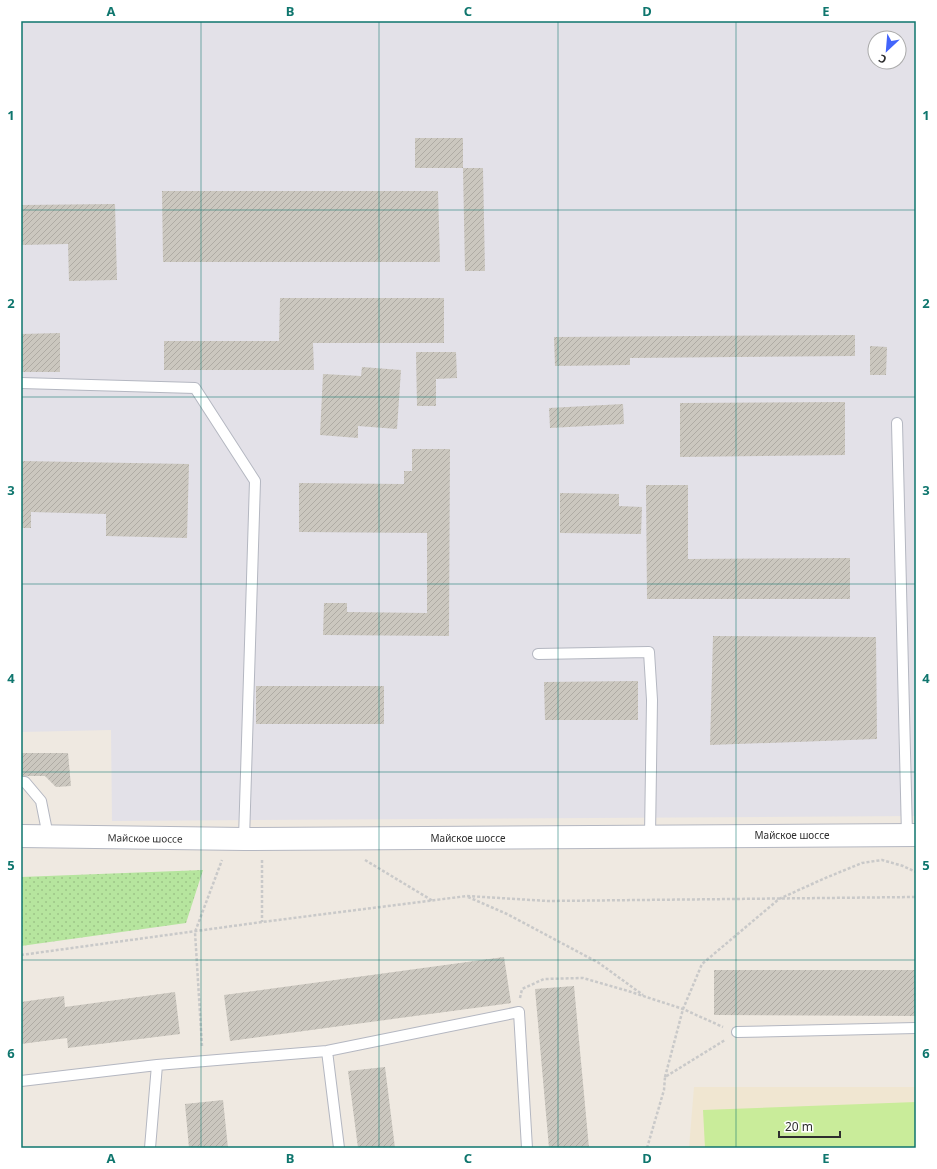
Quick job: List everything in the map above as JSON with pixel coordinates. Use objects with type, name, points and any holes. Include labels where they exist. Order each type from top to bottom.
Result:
[{"type":"street","name":"Майское шоссе","points":[[21,836],[244,839],[911,835]]},
{"type":"lane","points":[[21,383],[195,388],[254,481],[244,839]]},
{"type":"lane","points":[[897,423],[911,780],[911,835]]},
{"type":"lane","points":[[538,654],[649,652],[652,700],[650,836]]},
{"type":"lane","points":[[21,782],[25,782],[41,801],[48,836]]},
{"type":"lane","points":[[21,1081],[157,1065],[327,1051],[519,1012],[527,1148]]},
{"type":"lane","points":[[737,1032],[916,1028]]},
{"type":"lane","points":[[327,1051],[339,1148]]},
{"type":"lane","points":[[150,1148],[157,1065]]},
{"type":"path","points":[[262,854],[262,922]]},
{"type":"path","points":[[203,1062],[195,932],[224,855]]},
{"type":"path","points":[[363,858],[432,901]]},
{"type":"path","points":[[647,1148],[664,1090],[665,1077],[683,1009],[702,964],[779,899],[822,878],[862,863],[882,860],[903,866],[916,872]]},
{"type":"path","points":[[21,955],[467,896],[548,901],[916,897]]},
{"type":"path","points":[[467,896],[507,914],[599,963],[645,997]]},
{"type":"path","points":[[519,1012],[522,988],[544,980],[583,978],[683,1009],[737,1032]]},
{"type":"path","points":[[665,1077],[737,1032]]},
{"type":"shaded area","points":[[21,21],[916,21],[916,816],[112,821],[111,730],[21,732]]},
{"type":"shaded area","points":[[694,1087],[916,1087],[916,1148],[689,1148]]},
{"type":"green space","points":[[203,870],[186,923],[21,946],[21,877]]},
{"type":"green space","points":[[916,1102],[916,1148],[705,1148],[703,1110]]},
{"type":"building","points":[[415,138],[463,138],[463,168],[415,168]]},
{"type":"building","points":[[463,168],[483,168],[485,271],[465,271]]},
{"type":"building","points":[[162,191],[438,191],[440,262],[163,262]]},
{"type":"building","points":[[115,204],[117,280],[69,281],[68,244],[21,245],[21,205]]},
{"type":"building","points":[[280,298],[444,298],[444,343],[313,343],[314,370],[164,370],[164,341],[279,341]]},
{"type":"building","points":[[60,333],[60,372],[21,372],[21,334]]},
{"type":"building","points":[[855,335],[855,356],[630,358],[630,365],[555,366],[554,337]]},
{"type":"building","points":[[870,346],[887,347],[886,375],[870,375]]},
{"type":"building","points":[[416,352],[456,352],[457,378],[436,379],[436,406],[417,406]]},
{"type":"building","points":[[362,367],[401,370],[397,429],[358,426],[358,438],[320,435],[323,374],[361,376]]},
{"type":"building","points":[[845,402],[845,455],[680,457],[680,403]]},
{"type":"building","points":[[623,404],[624,424],[550,428],[549,408]]},
{"type":"building","points":[[412,449],[450,449],[449,636],[323,635],[324,603],[347,603],[347,612],[427,613],[427,533],[299,532],[299,483],[404,484],[404,471],[412,471]]},
{"type":"building","points":[[21,461],[189,464],[187,538],[106,536],[106,514],[31,512],[31,528],[21,528]]},
{"type":"building","points":[[646,485],[688,485],[688,559],[850,558],[850,599],[647,599]]},
{"type":"building","points":[[560,493],[619,494],[619,506],[642,507],[641,534],[560,533]]},
{"type":"building","points":[[713,636],[876,637],[877,739],[710,745]]},
{"type":"building","points":[[638,681],[638,720],[545,720],[544,682]]},
{"type":"building","points":[[256,686],[384,686],[384,724],[256,724]]},
{"type":"building","points":[[21,753],[68,753],[71,786],[56,787],[45,776],[21,776]]},
{"type":"building","points":[[504,957],[511,1003],[230,1041],[224,995]]},
{"type":"building","points":[[714,970],[916,970],[916,1016],[714,1015]]},
{"type":"building","points":[[574,986],[589,1148],[549,1148],[535,989]]},
{"type":"building","points":[[175,992],[180,1034],[68,1048],[67,1038],[21,1044],[21,1002],[64,996],[65,1007]]},
{"type":"building","points":[[385,1067],[395,1148],[358,1148],[348,1071]]},
{"type":"building","points":[[223,1100],[228,1148],[189,1148],[185,1104]]}]
